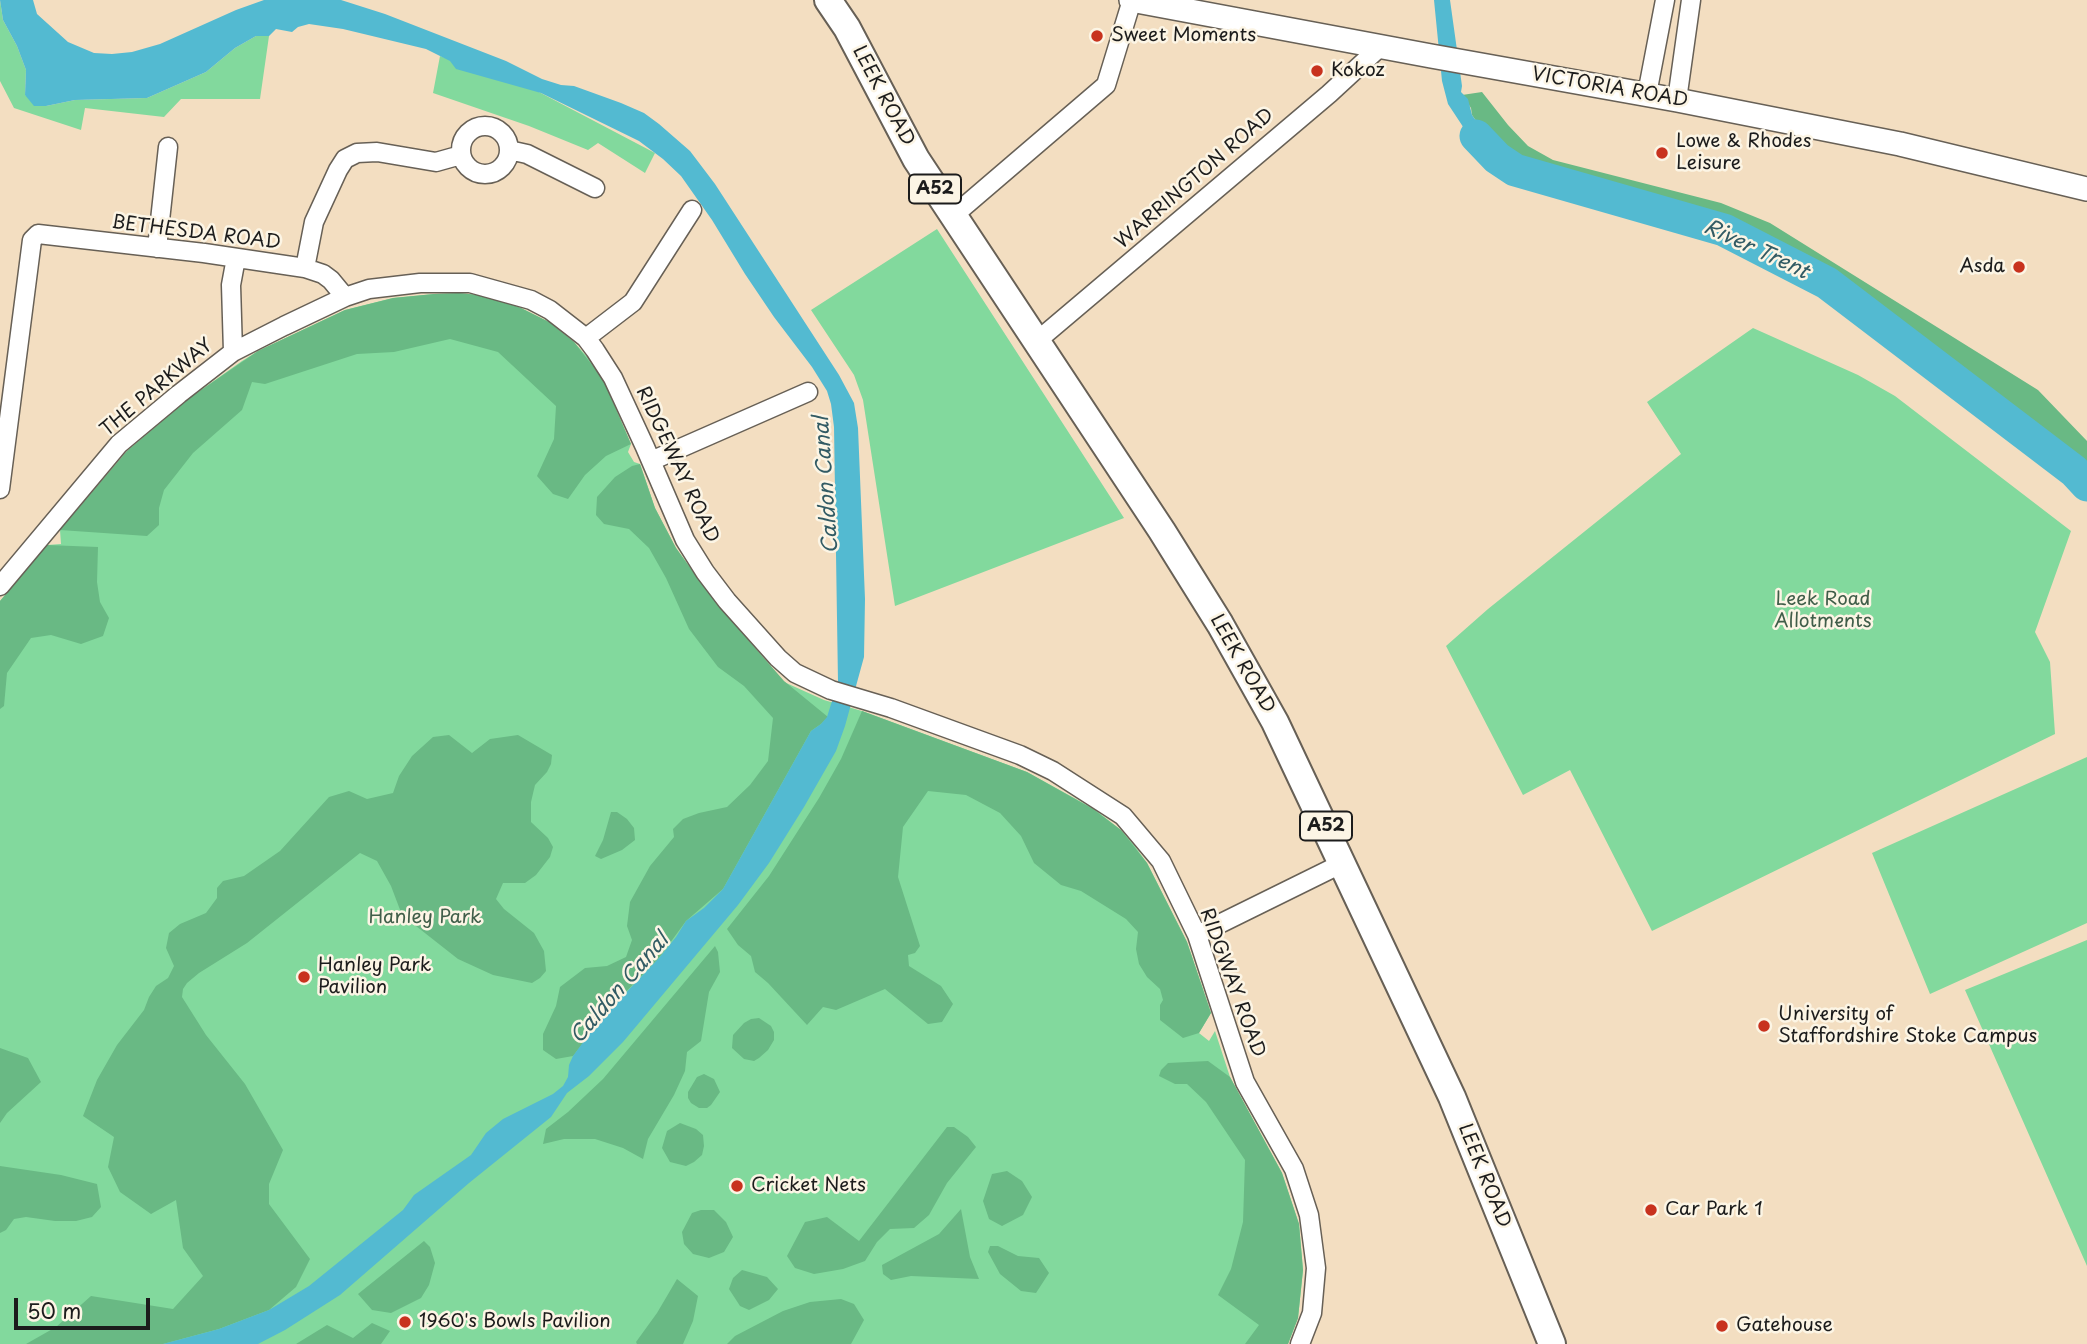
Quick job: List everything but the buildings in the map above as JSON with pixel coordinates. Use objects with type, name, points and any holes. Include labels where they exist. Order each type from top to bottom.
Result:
[{"type":"highway","name":"LEEK ROAD","points":[[828,0],[847,28],[916,159],[1151,514],[1220,624],[1275,722],[1452,1097],[1552,1344]]},
{"type":"highway","name":"LEEK ROAD","points":[[844,0],[847,28]]},
{"type":"main road","name":"VICTORIA ROAD","points":[[1132,0],[1176,4],[1431,57],[1647,94],[1900,144],[2087,189]]},
{"type":"street","points":[[953,216],[1106,85],[1132,0]]},
{"type":"street","points":[[1647,94],[1665,0]]},
{"type":"street","points":[[1677,100],[1691,0]]},
{"type":"street","name":"WARRINGTON ROAD","points":[[1037,341],[1329,94],[1380,47]]},
{"type":"street","points":[[482,126],[497,129],[503,135],[509,150],[504,164],[484,174],[470,169],[461,155],[461,147],[467,133],[482,126]]},
{"type":"street","points":[[157,248],[168,148]]},
{"type":"street","points":[[509,150],[527,154],[596,188]]},
{"type":"street","points":[[305,268],[314,222],[345,159],[357,153],[377,152],[436,162],[461,155]]},
{"type":"street","points":[[586,338],[633,302],[692,210]]},
{"type":"street","name":"BETHESDA ROAD","points":[[0,489],[32,240],[38,234],[305,268],[323,274],[345,297]]},
{"type":"street","name":"THE PARKWAY","points":[[233,352],[231,285],[236,258]]},
{"type":"street","name":"THE PARKWAY","points":[[0,586],[8,565],[119,444],[233,352],[345,297],[369,289],[444,282],[470,283],[531,300],[550,310]]},
{"type":"street","name":"RIDGEWAY ROAD","points":[[550,310],[586,338],[613,378],[685,540],[727,601],[778,659],[794,673],[831,690],[884,706]]},
{"type":"street","points":[[650,461],[808,392]]},
{"type":"street","name":"RIDGWAY ROAD","points":[[884,706],[1032,760],[1053,771],[1123,816],[1161,861],[1197,935],[1245,1082],[1294,1169],[1309,1215],[1316,1268],[1312,1313],[1300,1344]]},
{"type":"street","points":[[1197,935],[1343,863]]},
{"type":"green space","points":[[0,0],[3,20],[26,70],[25,95],[46,106],[75,100],[147,98],[206,72],[235,48],[256,36],[269,36],[260,99],[181,99],[164,117],[85,108],[81,130],[14,108],[0,81]]},
{"type":"green space","points":[[440,56],[537,91],[655,153],[645,173],[598,143],[588,150],[529,126],[433,93]]},
{"type":"green space","points":[[1482,92],[1528,146],[1553,160],[1721,203],[1770,223],[2038,390],[2087,441],[2087,471],[2013,407],[1800,260],[1722,222],[1584,185],[1505,153],[1486,135],[1462,95]]},
{"type":"green space","points":[[937,229],[1124,518],[895,606],[863,400],[854,375],[811,310]]},
{"type":"green space","name":"Hanley Park","points":[[459,293],[495,299],[549,322],[574,342],[590,360],[603,379],[631,444],[628,452],[634,462],[640,464],[655,508],[676,548],[716,603],[784,682],[824,700],[862,711],[1027,772],[1094,809],[1121,830],[1134,845],[1147,863],[1187,942],[1211,1013],[1199,1033],[1209,1041],[1215,1031],[1230,1077],[1282,1173],[1299,1224],[1303,1270],[1298,1318],[1288,1344],[0,1344],[0,601],[47,545],[61,544],[60,530],[127,451],[191,397],[242,361],[345,310],[393,298]]},
{"type":"green space","points":[[459,293],[495,299],[549,322],[574,342],[603,379],[631,444],[606,456],[585,475],[568,499],[553,494],[537,476],[554,439],[556,406],[498,352],[450,339],[394,352],[357,354],[265,384],[252,382],[242,410],[193,453],[164,490],[159,508],[159,525],[147,536],[60,530],[127,451],[191,397],[258,351],[345,310],[393,298]]},
{"type":"green space","name":"Leek Road Allotments","points":[[1753,328],[1858,375],[1895,396],[2071,531],[2035,632],[2050,662],[2055,734],[1652,931],[1570,770],[1523,795],[1446,646],[1681,454],[1647,402]]},
{"type":"green space","points":[[640,464],[655,508],[676,548],[716,603],[784,681],[828,717],[811,731],[723,889],[686,921],[659,958],[613,1005],[573,1056],[556,1059],[543,1050],[543,1034],[556,1006],[560,987],[585,968],[607,966],[626,957],[632,940],[627,926],[630,902],[650,866],[674,837],[673,829],[683,819],[727,807],[750,785],[768,761],[773,718],[744,686],[718,667],[689,629],[649,548],[629,529],[604,524],[596,515],[597,497],[615,477]]},
{"type":"green space","points":[[47,545],[98,547],[97,582],[100,602],[109,618],[103,636],[81,644],[51,635],[31,638],[7,673],[4,706],[0,709],[0,601]]},
{"type":"green space","points":[[862,711],[1027,772],[1093,809],[1121,830],[1147,863],[1187,942],[1211,1013],[1199,1033],[1183,1038],[1160,1020],[1160,1005],[1163,1000],[1160,989],[1147,977],[1139,964],[1136,949],[1138,932],[1126,919],[1081,891],[1061,885],[1034,863],[1021,836],[1000,813],[966,795],[928,791],[903,827],[898,877],[920,946],[915,953],[908,955],[909,966],[941,986],[953,1004],[942,1022],[928,1024],[885,989],[836,1010],[823,1007],[807,1025],[755,972],[751,956],[738,945],[727,929],[769,876],[819,798],[841,759]]},
{"type":"green space","points":[[449,735],[472,753],[490,739],[518,735],[552,755],[547,772],[535,785],[531,802],[531,822],[548,838],[553,847],[550,857],[536,875],[525,883],[503,883],[496,899],[504,909],[534,933],[544,951],[546,971],[532,983],[493,975],[458,959],[402,915],[391,886],[377,861],[360,853],[247,943],[199,973],[183,989],[182,997],[206,1035],[245,1084],[283,1150],[269,1184],[269,1204],[310,1259],[296,1287],[269,1310],[219,1329],[163,1344],[26,1344],[56,1327],[91,1296],[173,1309],[203,1276],[183,1248],[176,1200],[151,1214],[120,1192],[108,1167],[114,1137],[83,1116],[97,1080],[117,1045],[144,1010],[156,986],[168,978],[174,966],[166,948],[169,933],[180,924],[206,913],[217,898],[217,888],[223,881],[244,876],[280,851],[329,797],[349,791],[367,799],[393,793],[399,776],[412,756],[433,737]]},
{"type":"green space","points":[[2087,757],[2087,923],[1930,994],[1872,853]]},
{"type":"green space","points":[[611,812],[617,812],[627,819],[634,828],[635,840],[622,850],[601,859],[595,856]]},
{"type":"green space","points":[[2087,940],[2087,1266],[1965,990]]},
{"type":"green space","points":[[715,946],[720,972],[709,992],[701,1041],[687,1052],[685,1071],[648,1139],[643,1159],[623,1148],[595,1139],[564,1139],[543,1144],[546,1129],[603,1079]]},
{"type":"green space","points":[[759,1018],[771,1026],[774,1040],[759,1058],[754,1061],[744,1059],[732,1048],[733,1035],[744,1023]]},
{"type":"green space","points":[[0,1048],[28,1058],[41,1082],[7,1113],[0,1123]]},
{"type":"green space","points":[[1208,1061],[1230,1077],[1282,1173],[1299,1224],[1303,1270],[1298,1318],[1288,1344],[1245,1344],[1259,1325],[1218,1295],[1231,1269],[1243,1222],[1245,1160],[1206,1102],[1187,1084],[1175,1084],[1159,1076],[1168,1063]]},
{"type":"green space","points":[[704,1074],[714,1079],[720,1092],[711,1105],[699,1108],[691,1103],[688,1092],[697,1077]]},
{"type":"green space","points":[[680,1123],[703,1135],[702,1155],[686,1166],[670,1162],[662,1148],[667,1131]]},
{"type":"green space","points":[[947,1127],[954,1127],[976,1147],[947,1183],[929,1215],[914,1228],[890,1229],[877,1242],[865,1261],[843,1269],[814,1274],[795,1268],[787,1256],[805,1222],[827,1217],[859,1241]]},
{"type":"green space","points":[[0,1166],[61,1175],[97,1184],[101,1207],[92,1217],[76,1221],[26,1217],[14,1219],[6,1230],[0,1233]]},
{"type":"green space","points":[[1007,1171],[1022,1181],[1032,1197],[1023,1215],[1002,1226],[989,1219],[983,1201],[992,1174]]},
{"type":"green space","points":[[961,1209],[970,1257],[979,1279],[911,1276],[891,1280],[883,1274],[882,1265],[939,1234]]},
{"type":"green space","points":[[714,1210],[726,1222],[733,1237],[724,1252],[709,1258],[693,1254],[684,1244],[682,1232],[692,1213]]},
{"type":"green space","points":[[424,1241],[430,1247],[435,1263],[429,1285],[421,1298],[391,1313],[372,1310],[358,1294]]},
{"type":"green space","points":[[990,1246],[998,1246],[1018,1256],[1039,1258],[1049,1273],[1036,1293],[1021,1291],[1000,1274],[988,1252]]},
{"type":"green space","points":[[742,1270],[767,1277],[778,1289],[769,1300],[749,1310],[740,1306],[729,1289],[733,1278]]},
{"type":"green space","points":[[677,1279],[698,1296],[693,1321],[683,1344],[637,1344],[636,1342]]},
{"type":"green space","points":[[841,1299],[854,1304],[864,1320],[851,1344],[727,1344],[735,1336],[783,1311],[810,1302]]},
{"type":"green space","points":[[372,1323],[390,1331],[381,1344],[296,1344],[327,1325],[353,1338]]},
{"type":"water","points":[[0,0],[33,0],[37,14],[68,42],[94,53],[112,54],[132,52],[160,44],[264,0],[341,0],[385,14],[506,61],[542,79],[574,86],[644,113],[690,151],[715,184],[839,375],[854,403],[858,428],[865,599],[864,657],[836,751],[769,863],[738,905],[623,1042],[589,1076],[567,1093],[551,1117],[469,1183],[340,1295],[258,1344],[163,1344],[219,1329],[269,1310],[309,1286],[403,1210],[414,1195],[471,1155],[486,1133],[503,1119],[553,1094],[563,1086],[573,1056],[598,1022],[659,958],[686,921],[723,889],[811,731],[827,717],[838,682],[834,427],[831,404],[827,391],[812,367],[774,317],[681,176],[639,141],[541,93],[456,69],[450,61],[426,49],[343,29],[309,24],[292,32],[276,29],[269,36],[256,36],[235,48],[206,72],[147,98],[75,100],[34,106],[25,95],[26,70],[3,20]]},
{"type":"water","points":[[1434,0],[1450,0],[1461,92],[1468,99],[1472,115],[1486,135],[1505,153],[1512,177],[1481,154],[1448,104],[1442,81]]},
{"type":"waterway","name":"River Trent","points":[[1476,136],[1497,158],[1515,170],[1724,230],[1827,283],[2074,471],[2087,485]]},
{"type":"place","name":"Sweet Moments","points":[[1097,36]]},
{"type":"place","name":"Kokoz","points":[[1317,71]]},
{"type":"place","name":"Lowe & Rhodes Leisure","points":[[1662,153]]},
{"type":"place","name":"Asda","points":[[2019,267]]},
{"type":"place","name":"Hanley Park Pavilion","points":[[304,977]]},
{"type":"place","name":"University of Staffordshire Stoke Campus","points":[[1764,1026]]},
{"type":"place","name":"Cricket Nets","points":[[737,1186]]},
{"type":"place","name":"Car Park 1","points":[[1651,1210]]},
{"type":"place","name":"1960's Bowls Pavilion","points":[[405,1322]]},
{"type":"place","name":"Gatehouse","points":[[1722,1326]]},
{"type":"water label","name":"Caldon Canal","points":[[827,485]]},
{"type":"water label","name":"Caldon Canal","points":[[620,989]]}]
